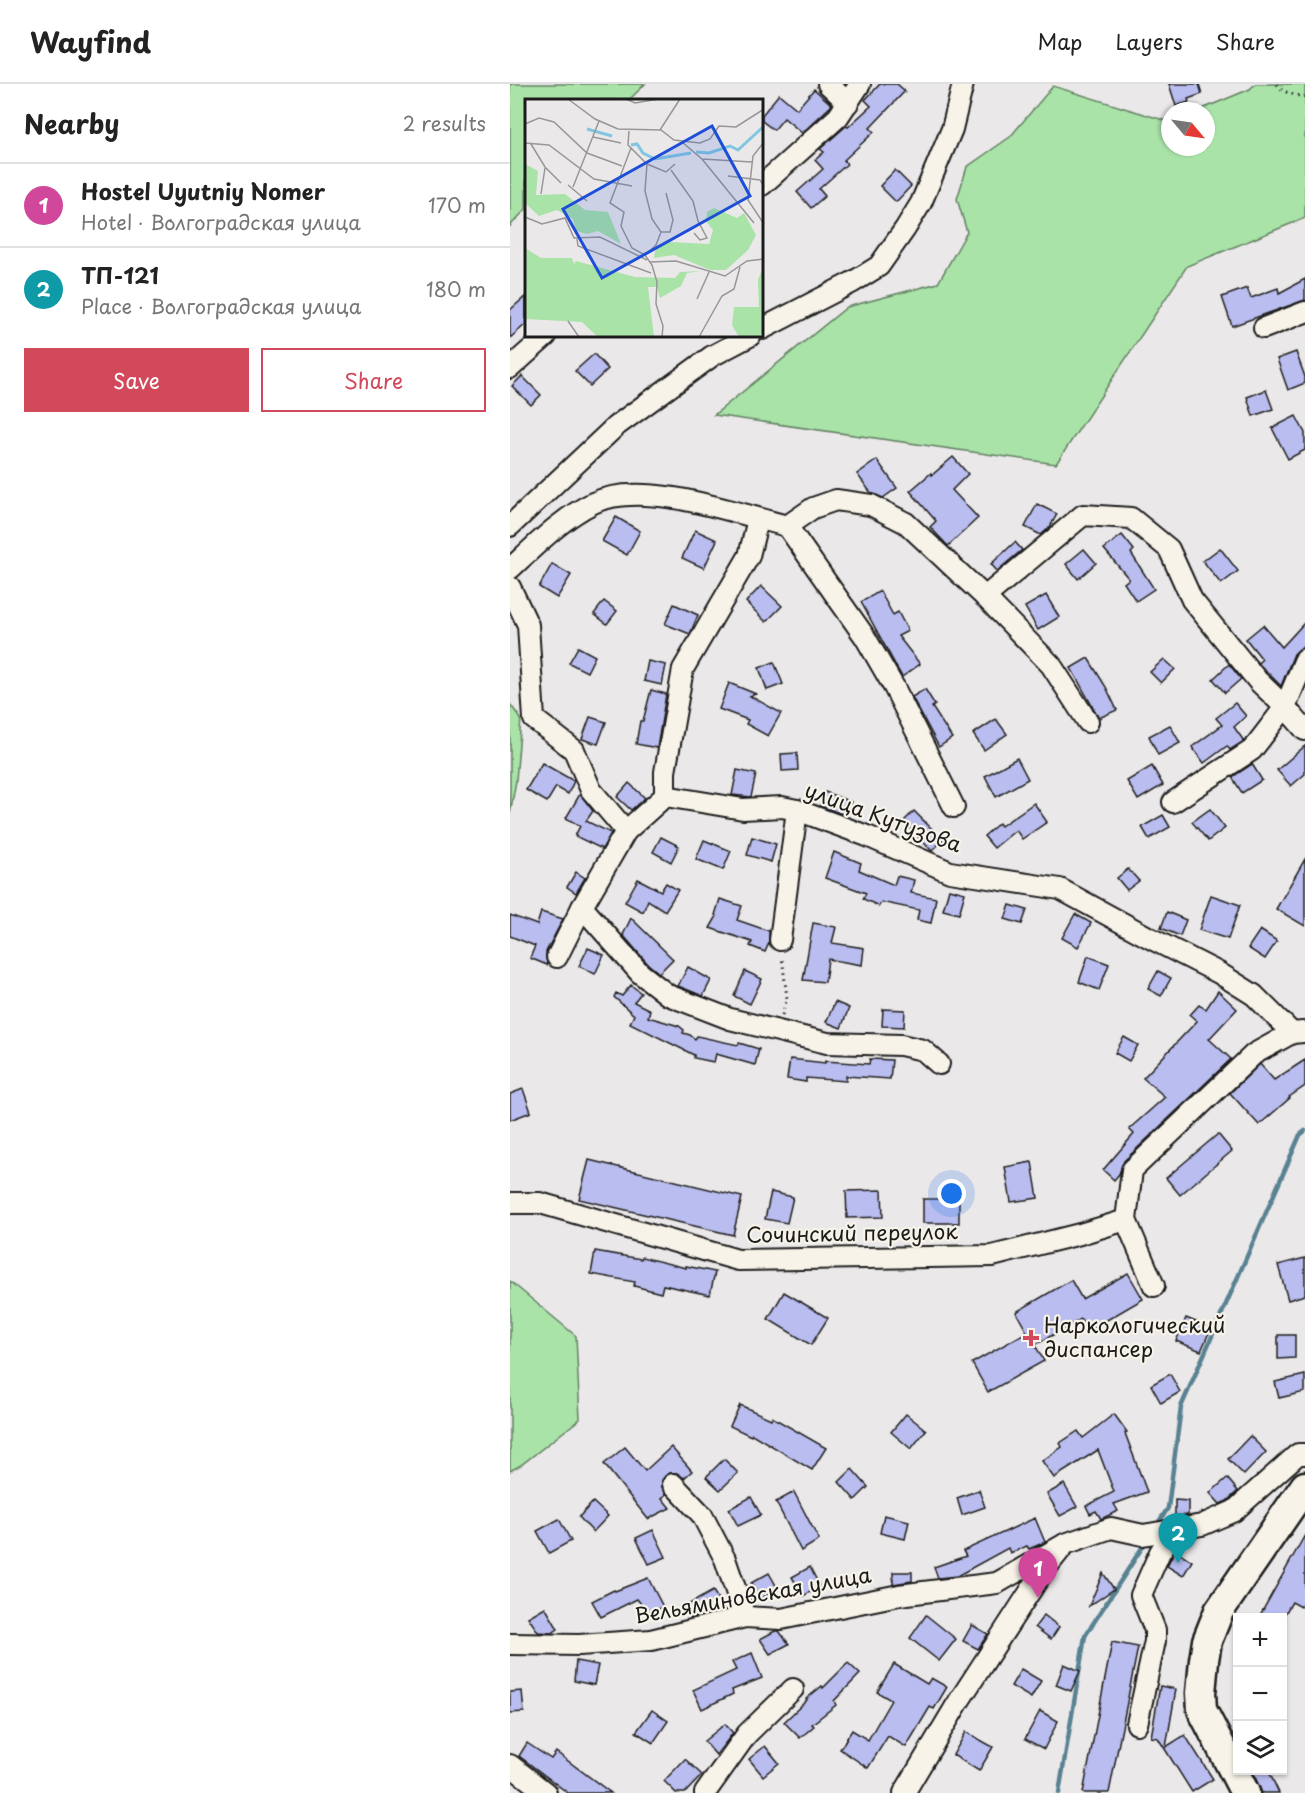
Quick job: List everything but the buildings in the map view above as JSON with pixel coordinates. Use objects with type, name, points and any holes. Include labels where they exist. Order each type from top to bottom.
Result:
[{"type":"highway","points":[[1245,1793],[1202,1710],[1201,1693],[1206,1650],[1219,1611],[1305,1486]]},
{"type":"street","points":[[828,84],[848,103]]},
{"type":"street","points":[[764,183],[838,117],[860,84]]},
{"type":"street","points":[[764,328],[879,266],[921,203],[952,129],[963,84]]},
{"type":"street","points":[[1264,328],[1305,312]]},
{"type":"street","points":[[510,368],[544,338]]},
{"type":"street","points":[[510,526],[616,426],[712,357],[746,338]]},
{"type":"street","points":[[510,569],[564,520],[595,502],[626,494],[684,499],[788,526],[864,637],[894,687],[954,807]]},
{"type":"street","points":[[788,526],[813,508],[836,500],[871,505],[906,523],[985,597],[1051,665],[1089,722]]},
{"type":"street","points":[[985,597],[1083,515],[1131,518],[1169,549],[1192,600],[1258,681],[1305,730]]},
{"type":"street","points":[[557,957],[582,907],[626,831],[665,796],[665,772],[683,669],[748,556],[758,519]]},
{"type":"street","points":[[510,587],[528,625],[534,719],[574,750],[591,790],[626,831]]},
{"type":"street","points":[[1173,802],[1252,750],[1285,707],[1305,659]]},
{"type":"street","name":"улица Кутузова","points":[[665,796],[743,809],[782,807],[796,810],[867,836],[950,872],[1009,879],[1060,889],[1219,973],[1254,995],[1299,1033]]},
{"type":"street","points":[[780,940],[796,810]]},
{"type":"street","points":[[582,907],[640,973],[668,995],[730,1019],[827,1043],[901,1045],[922,1050],[939,1064]]},
{"type":"street","points":[[1154,1286],[1126,1220],[1132,1170],[1254,1054],[1299,1033]]},
{"type":"street","name":"Сочинский переулок","points":[[510,1203],[540,1203],[738,1260],[992,1256],[1126,1220]]},
{"type":"street","points":[[1137,1724],[1155,1641],[1155,1630],[1141,1595],[1172,1529],[1202,1525],[1234,1512],[1298,1454],[1305,1454]]},
{"type":"street","points":[[673,1484],[702,1515],[725,1559],[745,1617]]},
{"type":"street","name":"Вельяминовская улица","points":[[510,1644],[579,1645],[651,1640],[745,1617],[781,1619],[899,1595],[997,1583],[1065,1544],[1111,1528],[1143,1534],[1172,1529]]},
{"type":"street","points":[[904,1793],[959,1701],[1042,1573],[1065,1544]]},
{"type":"street","points":[[705,1793],[747,1734],[793,1689]]},
{"type":"street","points":[[510,1765],[546,1793]]},
{"type":"path","points":[[1277,84],[1279,88],[1305,97]]},
{"type":"path","points":[[777,1032],[787,998],[780,940]]},
{"type":"green space","points":[[510,84],[645,84],[630,99],[525,99],[525,210],[510,226]]},
{"type":"green space","points":[[1255,84],[1305,84],[1305,218],[1187,266],[1056,464],[714,415],[847,307],[938,283],[967,232],[957,199],[967,167],[1010,137],[1053,86],[1161,119],[1161,156],[1215,156],[1215,104],[1250,89]]},
{"type":"green space","points":[[510,704],[521,719],[516,781],[510,814]]},
{"type":"green space","points":[[510,1281],[576,1336],[580,1419],[510,1471]]},
{"type":"waterway","points":[[1156,1526],[1168,1508],[1181,1407],[1300,1135],[1305,1131]]},
{"type":"waterway","points":[[1059,1793],[1085,1636],[1147,1540]]},
{"type":"place","name":"Наркологический диспансер","points":[[1031,1338]]},
{"type":"place","name":"ТП-121","points":[[1178,1563]]},
{"type":"place","name":"Hostel Uyutniy Nomer","points":[[1038,1598]]}]
